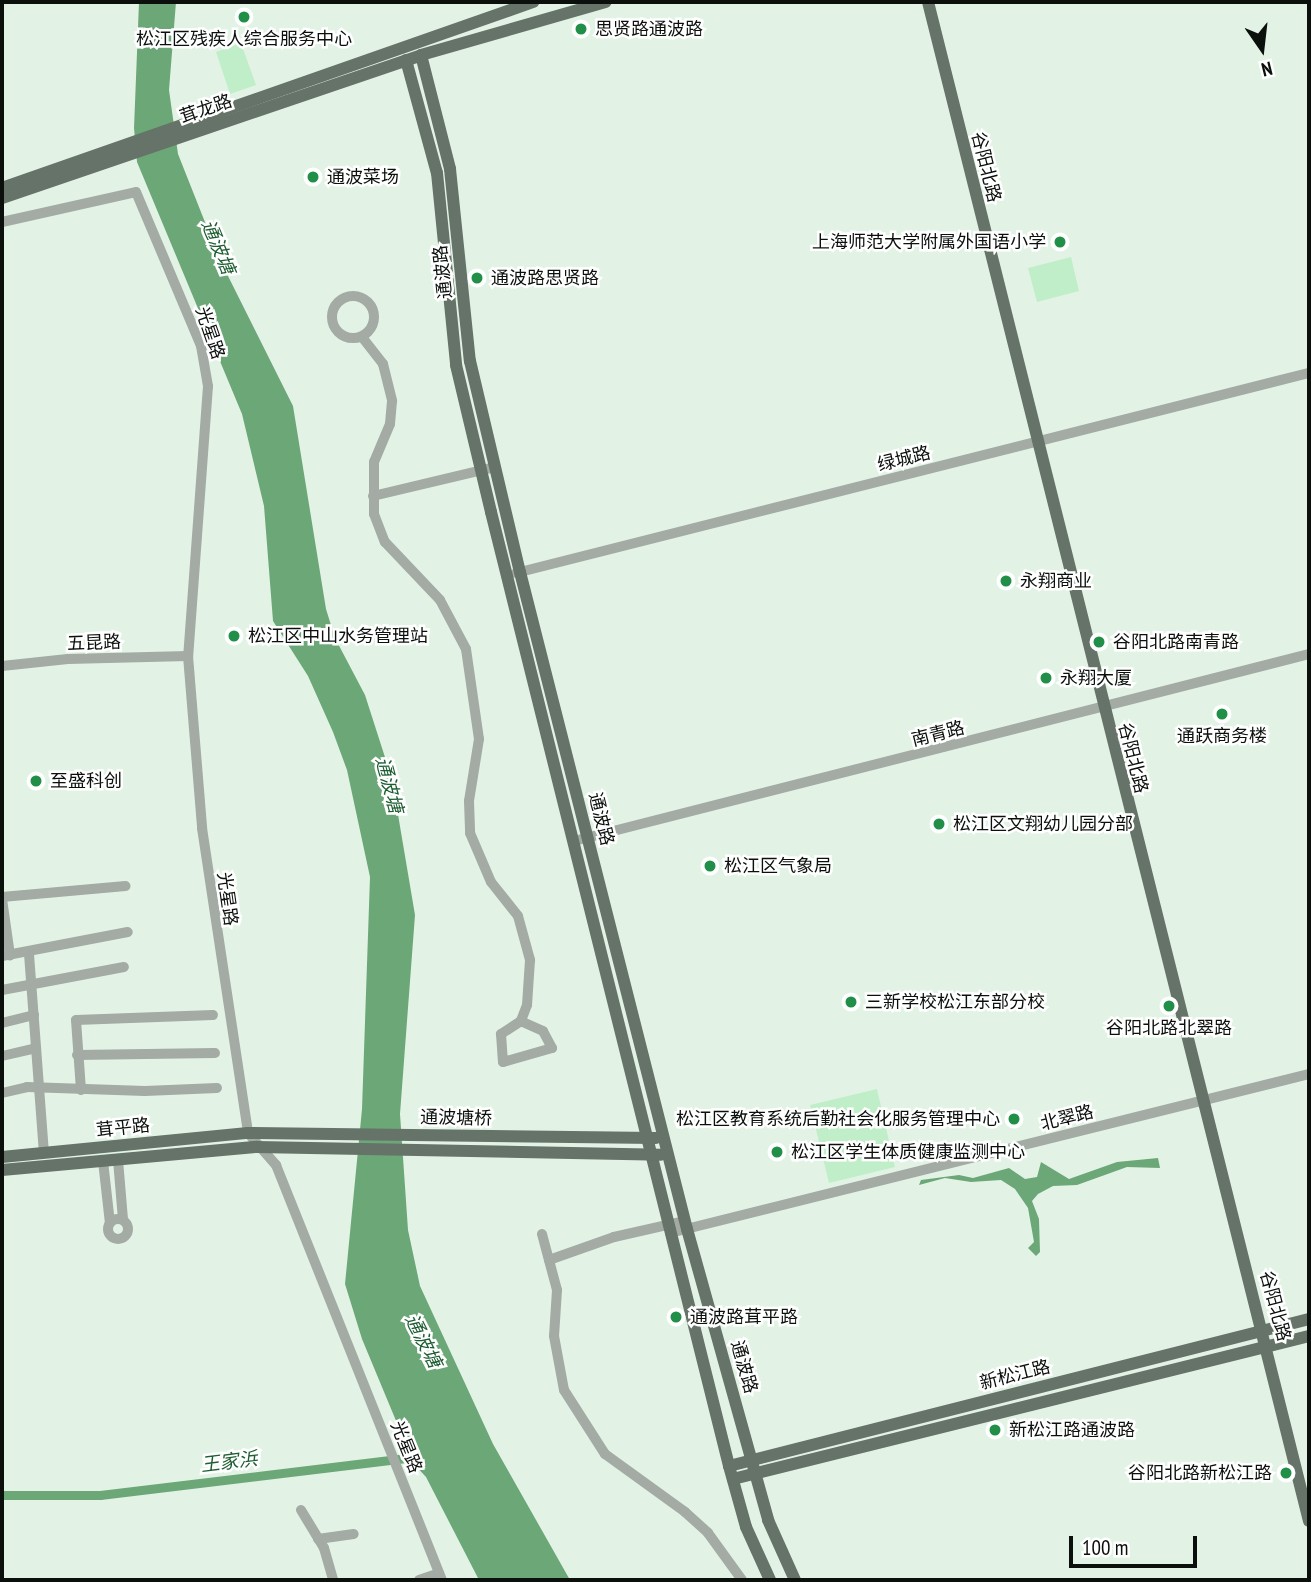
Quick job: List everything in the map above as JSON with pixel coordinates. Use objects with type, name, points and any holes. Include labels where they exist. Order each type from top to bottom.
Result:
[{"type":"main road","points":[[374,65],[533,2]]},
{"type":"main road","points":[[419,49],[606,2]]},
{"type":"main road","name":"谷阳北路","points":[[928,2],[1102,710],[1201,1101],[1268,1346],[1309,1521]]},
{"type":"main road","name":"茸龙路","points":[[2,188],[374,65],[406,60],[419,49]]},
{"type":"main road","name":"通波路","points":[[419,49],[450,169],[470,361],[520,572],[686,1225],[768,1520],[795,1580]]},
{"type":"main road","name":"通波路","points":[[406,60],[437,173],[456,365],[506,576],[649,1138],[729,1466],[746,1527],[770,1580]]},
{"type":"main road","name":"茸龙路","points":[[2,198],[374,65]]},
{"type":"main road","name":"通波塘桥","points":[[248,1133],[664,1138]]},
{"type":"main road","name":"茸平路","points":[[2,1157],[248,1133]]},
{"type":"main road","points":[[2,1170],[257,1147],[668,1155]]},
{"type":"main road","name":"新松江路","points":[[729,1466],[1309,1319]]},
{"type":"main road","name":"新松江路","points":[[733,1479],[1309,1336]]},
{"type":"street","name":"光星路","points":[[2,222],[136,192],[206,364],[188,656],[202,828],[248,1133],[257,1147],[276,1165],[441,1577]]},
{"type":"street","points":[[354,296],[371,306],[374,320],[362,337],[349,338],[337,331],[333,312],[341,300],[354,296]]},
{"type":"street","points":[[362,337],[383,364],[392,401],[390,424],[374,461],[374,514],[385,542],[440,600],[466,649],[479,739],[468,819],[491,882],[505,895],[523,927],[530,960],[527,1006],[521,1021],[501,1034],[503,1062],[552,1048],[542,1031],[521,1021]]},
{"type":"street","name":"绿城路","points":[[506,576],[1309,373]]},
{"type":"street","points":[[373,496],[495,467]]},
{"type":"street","name":"南青路","points":[[574,841],[1102,710],[1309,654]]},
{"type":"street","name":"五昆路","points":[[2,666],[68,659],[188,656]]},
{"type":"street","points":[[126,886],[2,898],[6,955],[29,954],[128,932]]},
{"type":"street","points":[[29,954],[44,1153]]},
{"type":"street","points":[[2,990],[124,967]]},
{"type":"street","points":[[2,1023],[34,1015]]},
{"type":"street","points":[[81,1090],[74,1026],[82,1017],[213,1015]]},
{"type":"street","points":[[2,1056],[36,1048]]},
{"type":"street","points":[[77,1055],[215,1053]]},
{"type":"street","name":"北翠路","points":[[549,1260],[614,1237],[670,1229],[1309,1074]]},
{"type":"street","points":[[2,1093],[39,1089],[217,1088]]},
{"type":"street","points":[[103,1161],[110,1236],[119,1239],[127,1233],[123,1220],[118,1160]]},
{"type":"street","points":[[110,1223],[123,1220]]},
{"type":"street","points":[[542,1234],[557,1290],[554,1336],[558,1367],[564,1390],[592,1439],[605,1454],[708,1533],[742,1580]]},
{"type":"street","points":[[301,1510],[318,1539],[333,1580]]},
{"type":"street","points":[[318,1539],[354,1534]]},
{"type":"street","points":[[419,1580],[441,1577]]},
{"type":"shaded area","points":[[241,43],[256,85],[230,94],[216,52]]},
{"type":"shaded area","points":[[1071,257],[1079,291],[1037,302],[1028,268]]},
{"type":"shaded area","points":[[877,1089],[895,1167],[829,1183],[810,1105]]},
{"type":"water","name":"通波塘","points":[[139,2],[176,2],[169,90],[178,154],[220,260],[293,406],[326,609],[335,638],[365,695],[392,779],[415,915],[400,1114],[408,1230],[420,1286],[493,1444],[570,1580],[479,1580],[426,1477],[414,1464],[362,1339],[345,1284],[362,1109],[370,877],[347,770],[333,732],[308,676],[273,621],[264,506],[242,414],[137,162],[134,128]]},
{"type":"water","points":[[1158,1158],[1160,1168],[1127,1167],[1077,1185],[1053,1186],[1038,1194],[1032,1201],[1039,1219],[1040,1252],[1036,1256],[1028,1248],[1034,1242],[1028,1208],[1015,1189],[1001,1180],[971,1182],[945,1178],[919,1185],[921,1180],[959,1175],[973,1178],[1009,1168],[1025,1179],[1037,1177],[1041,1162],[1069,1179],[1117,1162]]},
{"type":"waterway","name":"王家浜","points":[[2,1495],[100,1495],[421,1456]]},
{"type":"place","name":"松江区残疾人综合服务中心","points":[[244,17]]},
{"type":"place","name":"思贤路通波路","points":[[581,29]]},
{"type":"place","name":"通波菜场","points":[[313,177]]},
{"type":"place","name":"上海师范大学附属外国语小学","points":[[1060,242]]},
{"type":"place","name":"通波路思贤路","points":[[477,278]]},
{"type":"place","name":"永翔商业","points":[[1006,581]]},
{"type":"place","name":"松江区中山水务管理站","points":[[234,636]]},
{"type":"place","name":"谷阳北路南青路","points":[[1099,642]]},
{"type":"place","name":"永翔大厦","points":[[1046,678]]},
{"type":"place","name":"通跃商务楼","points":[[1222,714]]},
{"type":"place","name":"至盛科创","points":[[36,781]]},
{"type":"place","name":"松江区文翔幼儿园分部","points":[[939,824]]},
{"type":"place","name":"松江区气象局","points":[[710,866]]},
{"type":"place","name":"三新学校松江东部分校","points":[[851,1002]]},
{"type":"place","name":"谷阳北路北翠路","points":[[1169,1006]]},
{"type":"place","name":"松江区教育系统后勤社会化服务管理中心","points":[[1014,1119]]},
{"type":"place","name":"松江区学生体质健康监测中心","points":[[777,1152]]},
{"type":"place","name":"通波路茸平路","points":[[676,1317]]},
{"type":"place","name":"新松江路通波路","points":[[995,1430]]},
{"type":"place","name":"谷阳北路新松江路","points":[[1286,1473]]}]
